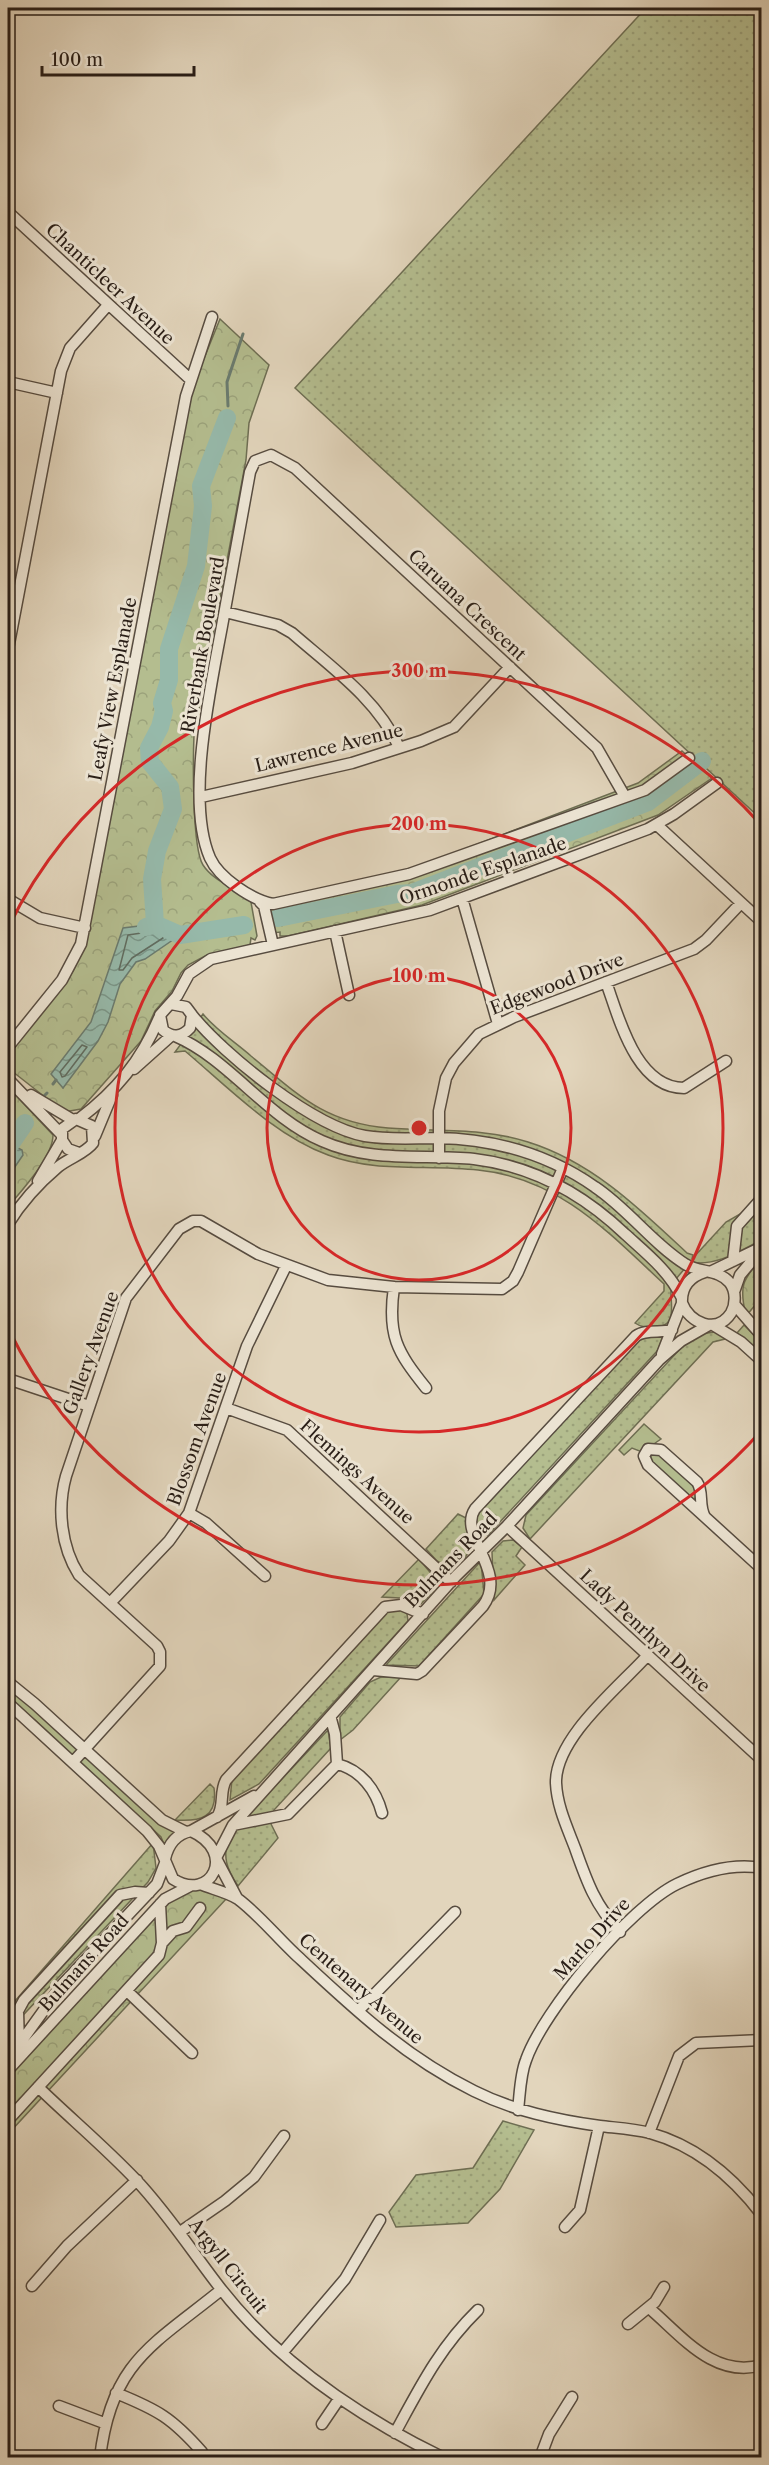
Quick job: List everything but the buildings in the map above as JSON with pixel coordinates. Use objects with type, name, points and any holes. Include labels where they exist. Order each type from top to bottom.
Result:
[{"type":"street","name":"Chanticleer Avenue","points":[[8,212],[191,380]]},
{"type":"street","points":[[8,649],[57,393],[70,348],[108,305]]},
{"type":"street","name":"Leafy View Esplanade","points":[[8,1047],[70,969],[81,945],[191,380],[212,317]]},
{"type":"street","points":[[8,382],[57,393]]},
{"type":"street","name":"Riverbank Boulevard","points":[[260,902],[220,875],[210,858],[203,836],[201,797],[203,729],[250,472],[259,458],[271,455]]},
{"type":"street","name":"Caruana Crescent","points":[[271,455],[295,468],[597,748],[624,795]]},
{"type":"street","points":[[225,612],[278,625],[292,633],[375,707],[389,726],[399,747]]},
{"type":"street","name":"Lawrence Avenue","points":[[201,797],[352,763],[422,741],[454,727],[510,667]]},
{"type":"street","points":[[260,902],[273,904],[409,874],[624,795],[645,790],[689,758]]},
{"type":"street","name":"Ormonde Esplanade","points":[[171,1004],[194,969],[211,959],[414,914],[462,898],[657,825],[717,783]]},
{"type":"street","points":[[657,825],[762,922]]},
{"type":"street","points":[[462,898],[498,1024]]},
{"type":"street","points":[[8,899],[40,918],[85,928]]},
{"type":"street","points":[[260,902],[264,906],[273,945]]},
{"type":"street","name":"Edgewood Drive","points":[[439,1158],[441,1096],[454,1063],[479,1034],[498,1024],[694,949],[706,940],[741,903]]},
{"type":"street","points":[[335,931],[349,995]]},
{"type":"street","points":[[606,982],[635,1057],[671,1086],[684,1088],[726,1061]]},
{"type":"street","points":[[126,1076],[173,1036],[184,1034],[190,1028],[191,1013],[183,983]]},
{"type":"street","points":[[8,1224],[32,1192],[66,1124],[76,1120],[113,1092],[126,1076],[160,1015],[171,1004],[182,1004],[219,1044],[316,1119],[365,1136],[439,1138],[517,1148],[563,1168],[609,1197],[675,1257],[694,1269],[725,1278],[734,1292]]},
{"type":"street","points":[[160,1015],[161,1025],[173,1036],[196,1047],[288,1122],[321,1141],[378,1156],[497,1163],[521,1169],[556,1184],[607,1217],[668,1274],[691,1319],[711,1325],[733,1336],[762,1361]]},
{"type":"street","points":[[8,1079],[76,1120],[92,1126],[95,1137]]},
{"type":"street","points":[[18,1087],[61,1137],[68,1149],[79,1152]]},
{"type":"street","points":[[32,1192],[59,1167],[90,1147],[113,1092]]},
{"type":"street","points":[[556,1184],[563,1168]]},
{"type":"street","name":"Gallery Avenue","points":[[73,1762],[157,1672],[161,1660],[157,1646],[79,1575],[65,1547],[63,1489],[126,1298],[137,1280],[185,1223],[193,1221],[210,1224],[233,1241],[286,1266],[328,1280],[394,1287],[495,1290],[509,1286],[518,1272],[556,1184]]},
{"type":"street","points":[[733,1261],[737,1226],[762,1198]]},
{"type":"street","points":[[682,1301],[686,1284],[707,1272],[762,1248]]},
{"type":"street","points":[[711,1325],[727,1318],[734,1304],[734,1292],[740,1275],[762,1248]]},
{"type":"street","name":"Blossom Avenue","points":[[110,1603],[169,1541],[189,1513],[253,1332],[286,1266]]},
{"type":"street","points":[[394,1287],[391,1324],[394,1340],[407,1365],[426,1388]]},
{"type":"street","name":"Bulmans Road","points":[[659,1360],[682,1301]]},
{"type":"street","points":[[734,1304],[762,1336]]},
{"type":"street","name":"Bulmans Road","points":[[217,1858],[233,1825],[331,1719],[451,1582],[507,1526],[659,1360],[681,1341],[711,1325]]},
{"type":"street","points":[[373,1670],[417,1674],[453,1639],[489,1596],[488,1567],[470,1524],[475,1509],[640,1332],[661,1333],[672,1330]]},
{"type":"street","points":[[8,1379],[89,1406]]},
{"type":"street","name":"Flemings Avenue","points":[[226,1408],[272,1423],[292,1434],[451,1582]]},
{"type":"street","points":[[705,1517],[700,1509],[700,1491],[697,1482],[661,1450],[648,1449],[644,1456],[648,1465],[705,1517],[762,1569]]},
{"type":"street","points":[[189,1513],[206,1522],[265,1576]]},
{"type":"street","name":"Lady Penrhyn Drive","points":[[507,1526],[762,1760]]},
{"type":"street","points":[[217,1817],[220,1813],[221,1792],[226,1780],[385,1607],[395,1604],[423,1614]]},
{"type":"street","points":[[620,1932],[602,1912],[592,1896],[561,1809],[556,1779],[566,1747],[579,1729],[647,1656]]},
{"type":"street","points":[[8,1682],[162,1820],[209,1842],[217,1858],[212,1875],[195,1885],[173,1879],[147,1830],[8,1703]]},
{"type":"street","points":[[233,1825],[288,1814],[337,1764],[335,1734],[331,1719]]},
{"type":"street","points":[[337,1764],[349,1767],[372,1788],[382,1813]]},
{"type":"street","name":"Bulmans Road","points":[[188,1832],[242,1804],[269,1786]]},
{"type":"street","points":[[165,1861],[172,1843],[188,1832]]},
{"type":"street","name":"Centenary Avenue","points":[[217,1858],[237,1898],[358,2011],[402,2049],[435,2072],[476,2093],[518,2110],[649,2133],[688,2147],[718,2168],[743,2190],[762,2215]]},
{"type":"street","name":"Bulmans Road","points":[[8,2060],[62,1985],[149,1893],[160,1879],[165,1861]]},
{"type":"street","name":"Marlo Drive","points":[[518,2110],[525,2061],[545,2020],[572,1985],[640,1910],[675,1885],[708,1872],[742,1867],[762,1868]]},
{"type":"street","name":"Bulmans Road","points":[[8,2070],[160,1904],[195,1885]]},
{"type":"street","name":"Centenary Avenue","points":[[195,1885],[237,1898]]},
{"type":"street","points":[[19,2045],[18,2011],[24,2000],[120,1895],[135,1892],[149,1893]]},
{"type":"street","points":[[8,2120],[159,1955],[162,1943],[160,1904]]},
{"type":"street","points":[[162,1943],[174,1931],[186,1927],[200,1908]]},
{"type":"street","points":[[358,2011],[455,1912]]},
{"type":"street","points":[[161,1923],[174,1931]]},
{"type":"street","points":[[127,1991],[192,2053]]},
{"type":"street","points":[[649,2133],[679,2056],[696,2043],[762,2040]]},
{"type":"street","name":"Argyll Circuit","points":[[38,2087],[137,2180],[180,2232],[221,2290],[282,2353],[339,2399],[438,2456]]},
{"type":"street","points":[[565,2227],[580,2210],[599,2126]]},
{"type":"street","points":[[180,2232],[225,2201],[254,2177],[284,2136]]},
{"type":"street","points":[[32,2286],[67,2246],[137,2180]]},
{"type":"street","points":[[282,2353],[345,2278],[380,2220]]},
{"type":"street","points":[[628,2324],[649,2308],[664,2288]]},
{"type":"street","points":[[100,2457],[104,2423],[116,2393],[140,2355],[221,2290]]},
{"type":"street","points":[[649,2308],[712,2362],[734,2368],[762,2366]]},
{"type":"street","points":[[395,2433],[437,2357],[456,2332],[478,2310]]},
{"type":"street","points":[[116,2393],[153,2409],[177,2424],[202,2452]]},
{"type":"street","points":[[540,2457],[549,2434],[572,2397]]},
{"type":"street","points":[[322,2424],[339,2399]]},
{"type":"street","points":[[59,2406],[104,2423]]},
{"type":"green space","points":[[646,8],[761,8],[761,819],[295,388]]},
{"type":"green space","points":[[220,319],[269,365],[249,423],[246,460],[194,735],[195,823],[199,856],[203,865],[213,876],[251,902],[257,936],[255,940],[251,938],[250,945],[207,955],[188,965],[172,991],[155,1011],[141,1041],[81,1109],[64,1112],[8,1068],[8,1052],[73,971],[82,952],[190,393]]},
{"type":"green space","points":[[682,751],[712,778],[658,815],[422,905],[288,936],[280,936],[280,932],[273,933],[266,908],[412,869],[638,783]]},
{"type":"green space","points":[[203,1014],[283,1083],[313,1104],[346,1120],[388,1128],[493,1134],[511,1137],[551,1151],[573,1161],[614,1188],[687,1253],[693,1255],[692,1259],[726,1222],[761,1202],[761,1240],[718,1260],[690,1262],[672,1286],[670,1320],[661,1327],[639,1325],[635,1323],[664,1291],[664,1284],[623,1245],[580,1210],[533,1184],[507,1175],[459,1168],[364,1164],[346,1161],[308,1146],[271,1123],[185,1051],[175,1052]]},
{"type":"green space","points":[[8,1087],[53,1135],[52,1144],[42,1163],[8,1207]]},
{"type":"green space","points":[[761,1259],[761,1298],[746,1316],[743,1298],[744,1284]]},
{"type":"green space","points":[[744,1325],[761,1342],[761,1355],[737,1333]]},
{"type":"green space","points":[[716,1332],[726,1337],[725,1339],[713,1342],[530,1539],[523,1528],[526,1515],[680,1349],[698,1334]]},
{"type":"green space","points":[[644,1335],[663,1336],[658,1350],[488,1535],[478,1536],[475,1516]]},
{"type":"green space","points":[[644,1424],[661,1439],[642,1452],[632,1448],[624,1455],[619,1450]]},
{"type":"green space","points":[[653,1454],[659,1454],[697,1489],[695,1499],[692,1500],[650,1464],[650,1457]]},
{"type":"green space","points":[[458,1514],[466,1518],[471,1549],[458,1567],[452,1569],[437,1561],[426,1549]]},
{"type":"green space","points":[[513,1540],[522,1547],[516,1556],[525,1565],[494,1600],[492,1552],[503,1541]]},
{"type":"green space","points":[[419,1559],[434,1577],[437,1587],[421,1604],[400,1598],[382,1597]]},
{"type":"green space","points":[[481,1561],[484,1594],[419,1666],[386,1665]]},
{"type":"green space","points":[[401,1609],[407,1614],[408,1621],[259,1784],[230,1800],[232,1779],[387,1610]]},
{"type":"green space","points":[[381,1677],[401,1677],[353,1730],[340,1740],[340,1717],[370,1682]]},
{"type":"green space","points":[[8,1688],[178,1833],[165,1847],[161,1837],[35,1720],[8,1699]]},
{"type":"green space","points":[[328,1730],[331,1748],[274,1810],[271,1824],[278,1838],[238,1886],[227,1862],[228,1836]]},
{"type":"green space","points":[[210,1784],[214,1788],[215,1798],[206,1816],[193,1820],[175,1820]]},
{"type":"green space","points":[[153,1843],[156,1868],[148,1882],[12,2027],[19,2045],[8,2060],[8,2009]]},
{"type":"green space","points":[[213,1881],[227,1898],[8,2134],[8,2071],[163,1905],[187,1889]]},
{"type":"green space","points":[[503,2121],[534,2130],[500,2189],[468,2223],[396,2227],[389,2212],[416,2175],[473,2168]]},
{"type":"water","points":[[155,924],[180,935],[145,959],[136,962],[120,984],[108,1022],[98,1041],[63,1088],[51,1074],[91,1022],[123,928]]},
{"type":"water","points":[[12,1145],[22,1150],[23,1155],[8,1177],[8,1147]]},
{"type":"waterway","points":[[228,406],[227,382],[243,334]]},
{"type":"waterway","points":[[146,927],[155,924],[152,879],[157,851],[173,809],[170,787],[150,762],[149,748],[160,727],[164,711],[162,703],[169,680],[169,649],[196,566],[203,506],[201,486],[227,418]]},
{"type":"waterway","points":[[278,918],[412,893],[648,802],[702,761]]},
{"type":"waterway","points":[[155,924],[180,935],[244,925]]},
{"type":"waterway","points":[[53,1084],[56,1080]]},
{"type":"waterway","points":[[44,1096],[47,1093]]},
{"type":"waterway","points":[[8,1148],[25,1123]]}]
